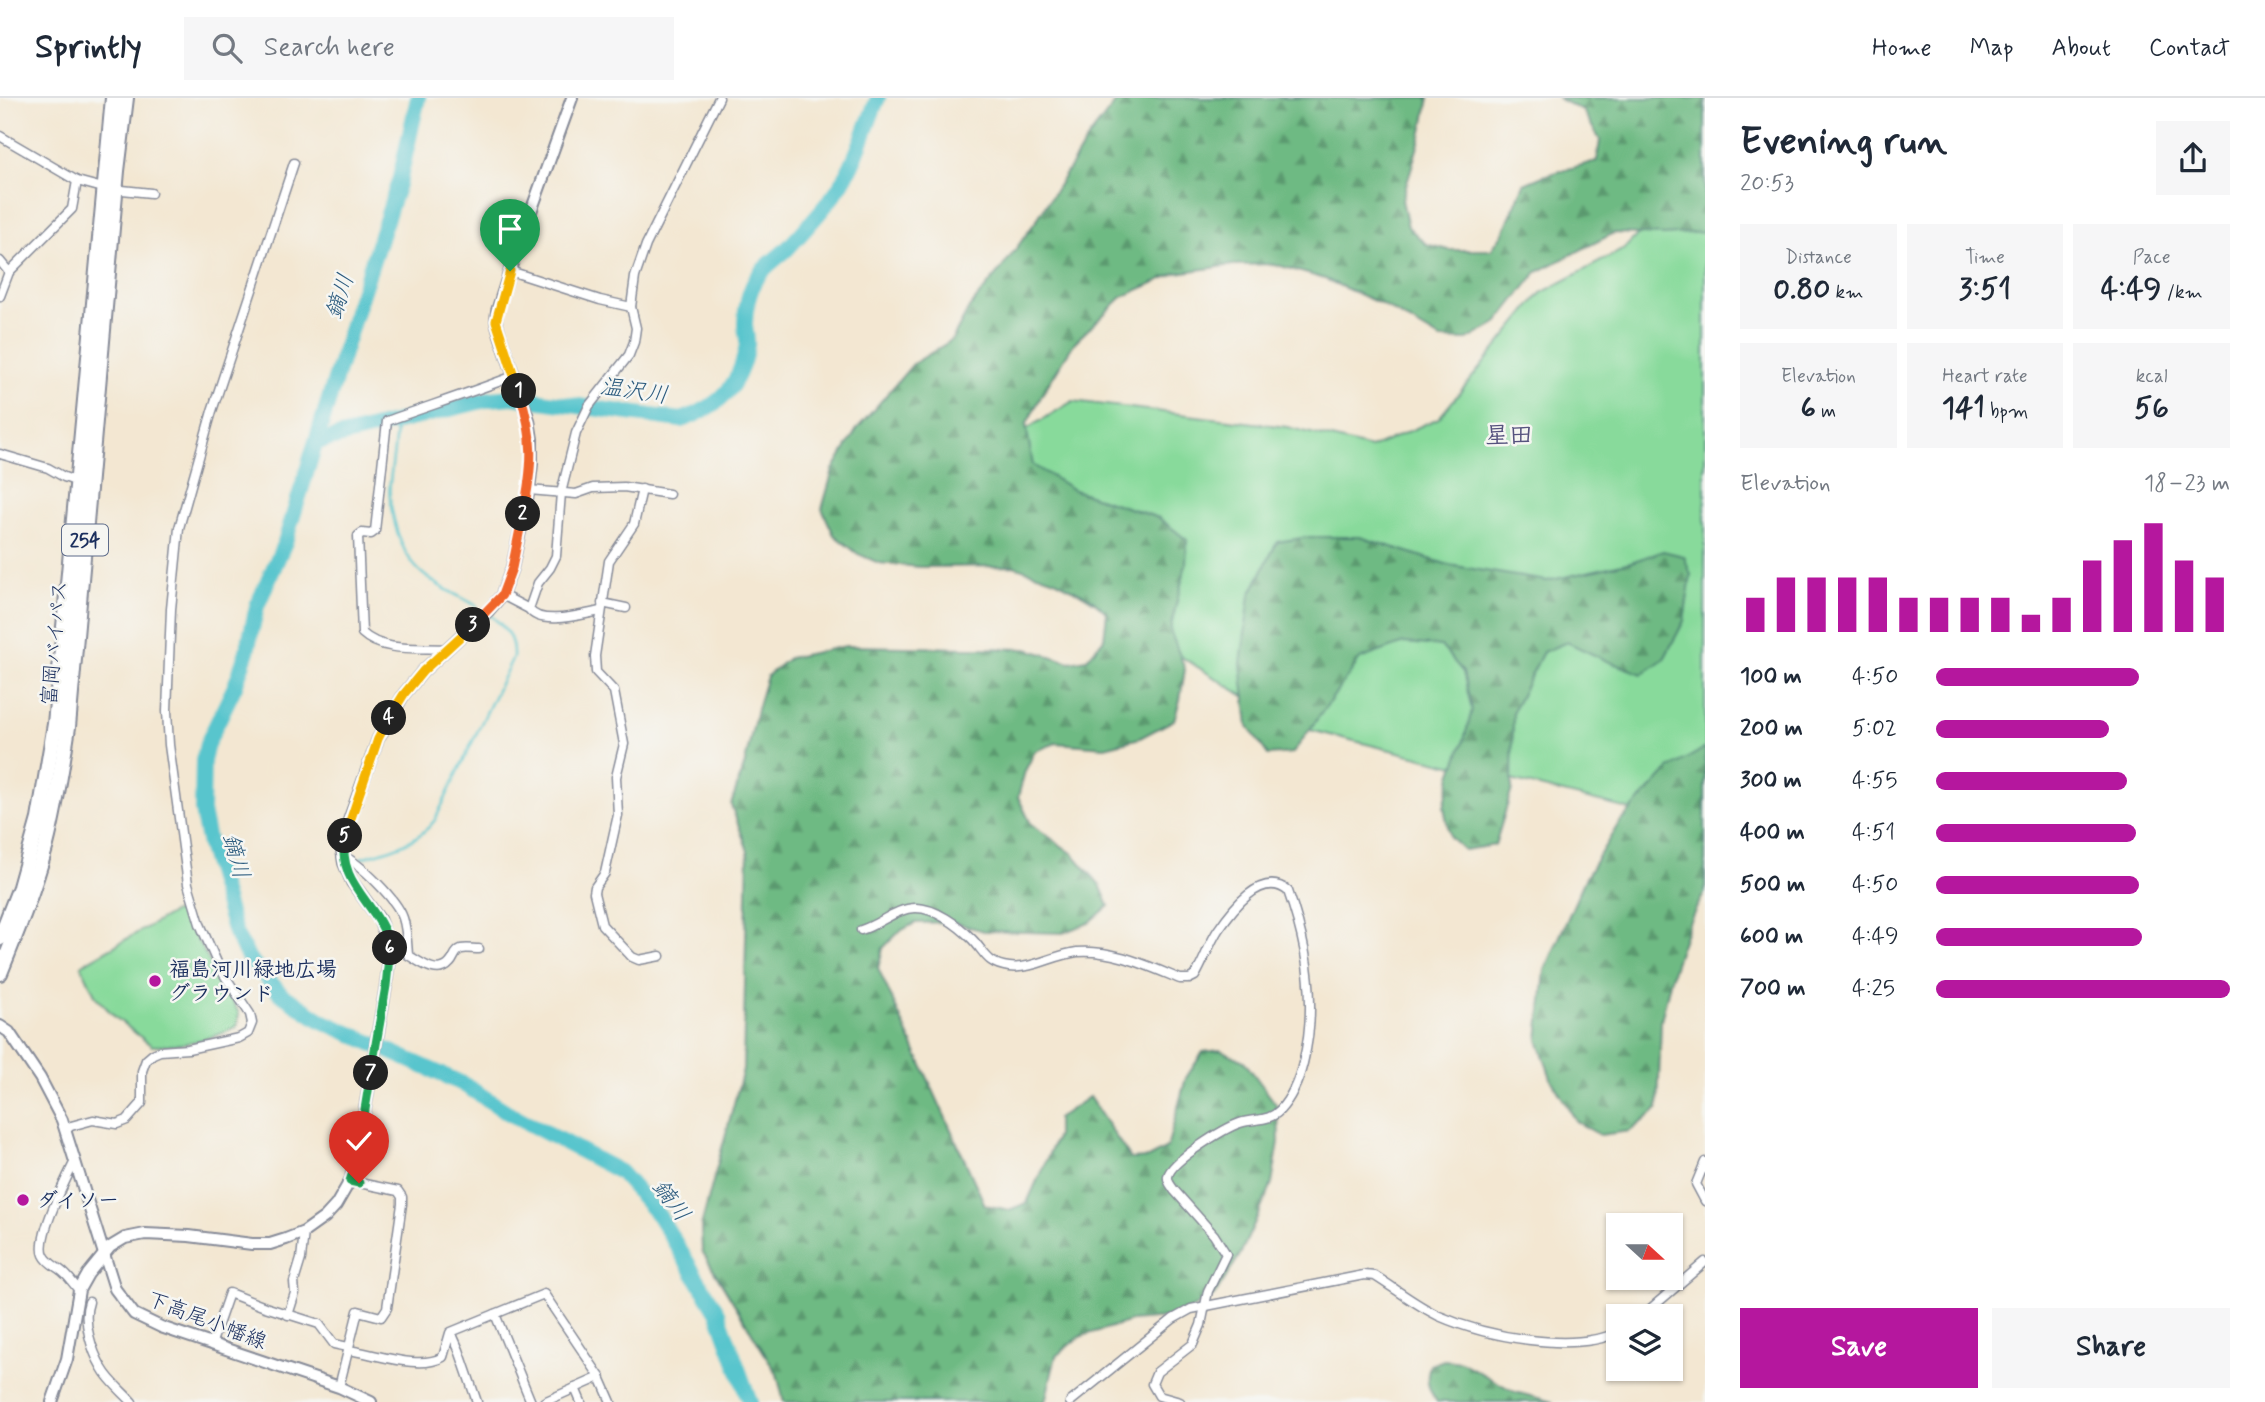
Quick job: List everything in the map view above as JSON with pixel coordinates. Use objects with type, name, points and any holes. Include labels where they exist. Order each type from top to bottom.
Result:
[{"type":"highway","name":"富岡バイパス","points":[[0,973],[46,846],[68,727],[109,189],[113,98]]},
{"type":"highway","name":"富岡バイパス","points":[[0,937],[4,912],[29,855],[45,792],[55,724],[109,189],[125,98]]},
{"type":"street","points":[[52,1402],[62,1378],[79,1290],[110,1247],[135,1235],[189,1236],[270,1244],[304,1232],[325,1217],[336,1205],[350,1181],[356,1164],[390,959],[389,943],[379,919],[352,882],[343,856],[346,830],[378,739],[404,694],[423,671],[502,595],[512,568],[528,490],[532,439],[529,420],[496,321],[510,271],[572,98]]},
{"type":"street","points":[[529,609],[538,583],[556,556],[561,493],[576,433],[589,406],[629,355],[636,328],[631,307],[635,277],[646,245],[719,98]]},
{"type":"street","points":[[0,136],[77,181],[109,189],[151,193]]},
{"type":"street","points":[[66,1130],[93,1120],[117,1124],[127,1120],[142,1103],[142,1071],[146,1060],[153,1054],[239,1038],[248,1032],[252,1023],[250,1014],[219,967],[200,924],[188,884],[169,744],[167,711],[171,609],[179,528],[212,411],[294,163]]},
{"type":"street","points":[[0,296],[9,272],[72,209],[77,181]]},
{"type":"street","points":[[0,261],[9,272]]},
{"type":"street","points":[[510,271],[600,300],[631,307]]},
{"type":"street","points":[[448,649],[389,645],[368,638],[362,633],[358,536],[375,531],[387,421],[514,376]]},
{"type":"street","points":[[0,454],[48,468],[78,482]]},
{"type":"street","points":[[528,490],[576,494],[593,488],[624,487],[668,494]]},
{"type":"street","points":[[642,489],[634,524],[609,561],[595,656],[596,671],[614,691],[624,744],[616,777],[618,815],[605,873],[594,893],[601,925],[632,957],[639,960],[660,956]]},
{"type":"street","points":[[502,595],[540,618],[553,619],[601,607],[626,608]]},
{"type":"street","points":[[343,856],[363,867],[397,905],[406,929],[408,956],[433,969],[441,969],[450,964],[457,951],[479,949]]},
{"type":"street","points":[[861,930],[903,910],[916,908],[936,913],[952,923],[974,941],[989,960],[1008,967],[1019,967],[1077,952],[1100,952],[1116,955],[1180,979],[1189,979],[1195,976],[1217,931],[1239,903],[1255,890],[1266,886],[1288,891],[1298,919],[1312,1006],[1310,1035],[1300,1075],[1281,1110],[1272,1116],[1242,1122],[1227,1129],[1179,1161],[1168,1175],[1168,1182],[1214,1235],[1226,1254],[1208,1291],[1207,1305],[1193,1344],[1157,1372],[1152,1384],[1159,1395],[1180,1402]]},
{"type":"street","name":"下高尾小幡線","points":[[0,1026],[9,1032],[40,1078],[66,1130],[115,1289],[134,1314],[211,1345],[338,1387],[370,1402]]},
{"type":"street","points":[[76,1160],[45,1234],[42,1251],[46,1259],[64,1272],[79,1290]]},
{"type":"street","points":[[1705,1162],[1696,1184],[1705,1201]]},
{"type":"street","points":[[338,1387],[358,1311],[381,1317],[387,1308],[402,1204],[398,1191],[350,1181]]},
{"type":"street","points":[[288,1315],[295,1293],[293,1282],[301,1259],[304,1232]]},
{"type":"street","points":[[1656,1304],[1705,1262]]},
{"type":"street","points":[[1070,1402],[1173,1319],[1191,1309],[1364,1275],[1375,1276],[1438,1315],[1471,1327],[1521,1338],[1556,1341],[1594,1340],[1606,1336]]},
{"type":"street","points":[[211,1345],[229,1293],[319,1324],[334,1344],[394,1360],[431,1362],[443,1357],[451,1332]]},
{"type":"street","points":[[451,1332],[544,1294],[600,1377],[611,1402]]},
{"type":"street","points":[[89,1302],[86,1319],[102,1368],[132,1402]]},
{"type":"street","points":[[495,1314],[531,1402]]},
{"type":"street","points":[[74,1321],[88,1324]]},
{"type":"street","points":[[451,1332],[477,1402]]},
{"type":"street","points":[[544,1402],[600,1377]]},
{"type":"street","points":[[575,1388],[581,1402]]},
{"type":"green space","points":[[1119,98],[1429,98],[1402,200],[1408,227],[1426,244],[1448,250],[1491,250],[1503,233],[1524,184],[1597,161],[1600,140],[1583,111],[1557,98],[1705,98],[1705,232],[1664,235],[1614,233],[1537,272],[1497,323],[1467,340],[1440,339],[1383,305],[1325,279],[1274,264],[1233,265],[1176,273],[1122,297],[1075,342],[1026,425],[1033,465],[1074,490],[1159,518],[1187,540],[1186,564],[1170,630],[1185,669],[1174,720],[1140,738],[1105,747],[1056,743],[1035,751],[1025,771],[1018,797],[1031,824],[1073,854],[1100,885],[1109,906],[1089,923],[1063,933],[984,931],[952,922],[915,923],[900,931],[883,948],[878,968],[985,1205],[1009,1210],[1027,1203],[1057,1136],[1057,1119],[1089,1097],[1131,1159],[1148,1158],[1167,1148],[1186,1078],[1203,1052],[1221,1050],[1244,1061],[1278,1107],[1279,1142],[1272,1184],[1241,1253],[1215,1295],[1177,1317],[1131,1321],[1079,1337],[1056,1356],[1045,1402],[784,1402],[777,1374],[702,1251],[701,1226],[743,1070],[748,851],[731,805],[745,763],[767,676],[789,658],[846,646],[1027,649],[1070,662],[1087,659],[1104,639],[1107,613],[1092,599],[1055,580],[1014,566],[920,567],[879,563],[858,554],[834,535],[822,509],[833,470],[857,429],[913,364],[952,340],[969,308],[1036,221],[1089,137]]},
{"type":"green space","points":[[1705,163],[1705,793],[1648,814],[1290,725],[921,493],[1073,401],[1287,427],[1371,448],[1439,418],[1541,293],[1624,249]]},
{"type":"green space","points":[[1308,537],[1360,537],[1449,565],[1547,581],[1631,562],[1663,551],[1684,556],[1691,575],[1684,621],[1664,659],[1642,674],[1567,642],[1543,652],[1513,711],[1512,789],[1495,845],[1464,850],[1450,837],[1444,807],[1472,710],[1463,672],[1441,646],[1404,643],[1360,659],[1293,753],[1268,755],[1248,726],[1241,664],[1250,595],[1277,542]]},
{"type":"green space","points":[[1705,748],[1705,892],[1690,920],[1673,969],[1661,1021],[1658,1109],[1630,1131],[1600,1135],[1577,1122],[1552,1081],[1538,1040],[1545,970],[1585,879],[1619,823],[1669,769]]},
{"type":"green space","name":"福島河川緑地広場 グラウンド","points":[[174,912],[181,912],[239,1013],[237,1027],[195,1041],[152,1046],[115,1017],[96,997],[81,965]]},
{"type":"green space","points":[[1444,1360],[1461,1362],[1515,1392],[1553,1402],[1437,1402],[1428,1384],[1428,1370],[1430,1365]]},
{"type":"waterway","name":"鏑川","points":[[418,98],[400,178],[285,542],[257,606],[247,651],[235,686],[207,744],[203,761],[202,811],[209,845],[235,933],[249,959],[281,994],[322,1021],[463,1084],[507,1112],[620,1172],[659,1216],[718,1313],[750,1402]]},
{"type":"waterway","name":"温沢川","points":[[317,442],[490,399],[512,397],[681,420],[707,409],[726,393],[744,359],[747,345],[747,306],[754,283],[838,189],[852,164],[878,98]]},
{"type":"waterway","points":[[396,423],[389,492],[399,538],[406,553],[423,574],[477,606]]},
{"type":"waterway","points":[[361,858],[411,840],[435,820],[513,657],[508,633],[490,615]]},
{"type":"place","name":"福島河川緑地広場 グラウンド","points":[[155,981]]},
{"type":"place","name":"ダイソー","points":[[23,1200]]},
{"type":"district","name":"星田","points":[[1509,435]]},
{"type":"route","points":[[359,1183],[350,1181],[356,1164],[390,948],[379,919],[352,882],[342,850],[346,830],[378,739],[404,694],[423,671],[502,595],[512,568],[528,490],[532,439],[529,420],[496,321],[510,271]]}]
